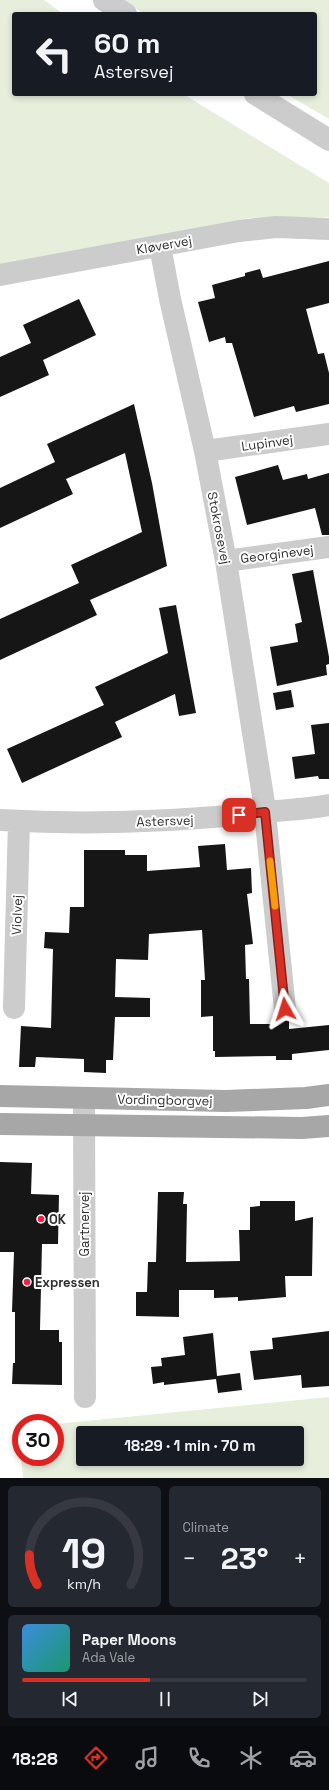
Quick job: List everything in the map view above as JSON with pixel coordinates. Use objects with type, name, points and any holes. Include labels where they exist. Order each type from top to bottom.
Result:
[{"type":"main road","name":"Vordingborgvej","points":[[0,1096],[226,1101],[306,1098],[329,1095]]},
{"type":"main road","name":"Vordingborgvej","points":[[0,1124],[84,1127],[302,1128],[329,1126]]},
{"type":"street","points":[[104,0],[123,12]]},
{"type":"street","points":[[258,96],[329,140]]},
{"type":"street","name":"Kløvervej","points":[[0,275],[239,231],[276,227],[329,229]]},
{"type":"street","name":"Stokrosevej","points":[[160,246],[178,335],[205,451],[226,561],[265,812],[285,1009]]},
{"type":"street","name":"Lupinvej","points":[[205,451],[329,434]]},
{"type":"street","name":"Georginevej","points":[[226,561],[329,547]]},
{"type":"street","name":"Astersvej","points":[[10,821],[130,822],[201,819],[304,809],[329,805]]},
{"type":"street","name":"Violvej","points":[[10,821],[14,1008]]},
{"type":"street","name":"Gartnervej","points":[[84,1099],[85,1397]]},
{"type":"green space","points":[[0,0],[44,0],[60,12],[12,12],[12,96],[186,96],[329,183],[329,217],[249,218],[0,267]]},
{"type":"green space","points":[[122,0],[329,0],[329,119],[289,96],[317,96],[317,12],[142,12]]},
{"type":"green space","points":[[329,1397],[329,1478],[23,1478],[22,1466],[64,1466],[64,1423]]},
{"type":"building","points":[[329,261],[329,303],[306,309],[318,354],[324,353],[329,373],[329,404],[296,412],[294,406],[254,417],[232,343],[226,343],[225,337],[209,342],[198,302],[215,298],[212,285],[245,276],[245,273],[260,269],[263,278]]},
{"type":"building","points":[[79,299],[96,335],[43,360],[49,375],[0,397],[0,357],[31,343],[23,325]]},
{"type":"building","points":[[134,404],[152,483],[167,566],[90,600],[97,615],[0,660],[0,619],[79,583],[71,565],[142,532],[125,453],[66,479],[73,494],[0,528],[0,488],[55,462],[47,444]]},
{"type":"building","points":[[278,465],[283,480],[307,474],[308,479],[329,473],[329,535],[322,535],[315,508],[247,525],[235,477]]},
{"type":"building","points":[[313,570],[329,657],[329,664],[326,665],[327,675],[277,686],[270,647],[298,642],[295,624],[302,622],[292,574]]},
{"type":"building","points":[[176,605],[196,713],[179,716],[175,694],[115,722],[122,737],[22,783],[7,749],[104,705],[95,687],[168,653],[159,608]]},
{"type":"building","points":[[291,690],[294,707],[276,710],[273,693]]},
{"type":"building","points":[[329,723],[329,779],[319,779],[318,776],[295,779],[292,757],[315,754],[311,725]]},
{"type":"building","points":[[225,844],[227,870],[251,868],[252,893],[247,894],[253,944],[245,945],[246,979],[249,979],[250,1024],[274,1024],[274,1014],[280,1020],[289,1021],[289,1029],[329,1025],[329,1050],[292,1054],[292,1060],[276,1060],[276,1056],[215,1057],[215,1051],[213,1051],[213,1016],[201,1017],[201,980],[205,980],[202,930],[149,934],[148,960],[116,959],[115,997],[150,998],[150,1017],[115,1017],[113,1060],[106,1060],[106,1073],[84,1072],[84,1059],[36,1057],[35,1067],[19,1067],[21,1026],[51,1028],[53,949],[44,948],[45,932],[69,933],[70,907],[84,907],[84,850],[125,850],[125,855],[147,855],[147,871],[200,867],[198,846]]},
{"type":"building","points":[[0,1162],[32,1163],[31,1194],[59,1195],[58,1244],[42,1244],[40,1330],[59,1330],[59,1342],[62,1342],[62,1385],[12,1384],[13,1363],[15,1363],[15,1312],[12,1312],[14,1252],[0,1252]]},
{"type":"building","points":[[158,1192],[184,1192],[183,1204],[187,1204],[186,1262],[240,1261],[239,1230],[250,1230],[250,1207],[260,1206],[260,1201],[295,1201],[295,1221],[313,1217],[312,1276],[285,1276],[286,1297],[238,1301],[238,1297],[214,1298],[214,1290],[179,1290],[179,1317],[136,1316],[136,1292],[147,1292],[148,1262],[156,1262]]},
{"type":"building","points":[[329,1331],[329,1386],[302,1388],[301,1375],[254,1380],[250,1351],[273,1349],[272,1338]]},
{"type":"building","points":[[213,1333],[217,1376],[240,1373],[242,1390],[218,1393],[216,1379],[164,1385],[164,1382],[153,1384],[151,1367],[162,1366],[161,1358],[185,1355],[183,1337]]},
{"type":"slow traffic","points":[[270,861],[275,906]]},
{"type":"place","name":"OK","points":[[41,1219]]},
{"type":"place","name":"Expressen","points":[[27,1282]]},
{"type":"route","points":[[239,815],[265,812],[285,1009]]}]
